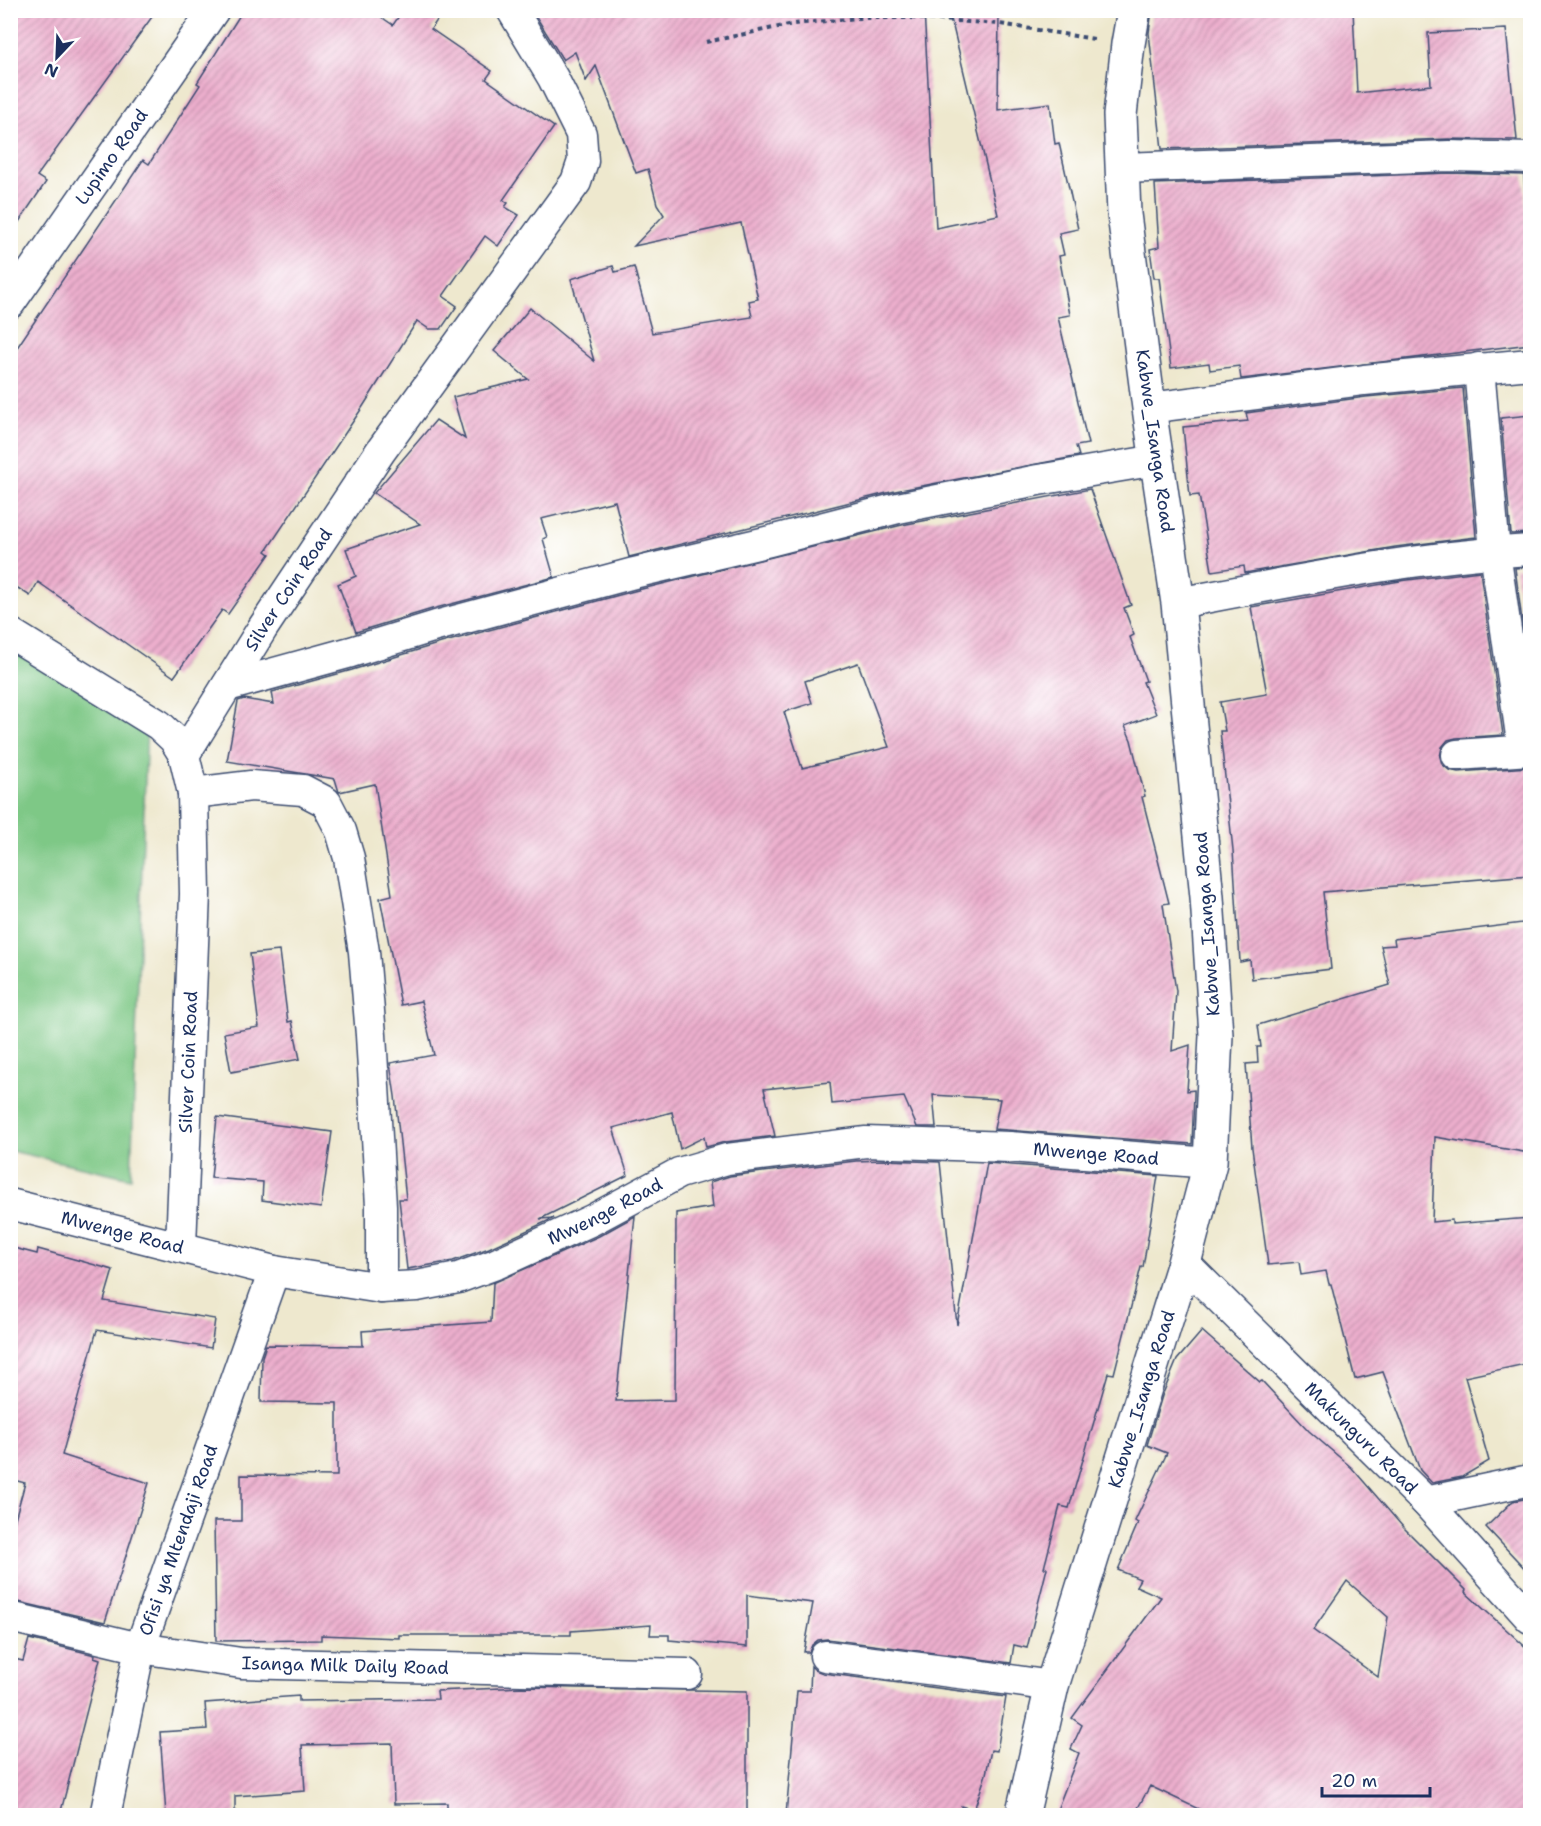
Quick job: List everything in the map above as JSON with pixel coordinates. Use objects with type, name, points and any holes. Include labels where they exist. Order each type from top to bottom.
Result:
[{"type":"street","name":"Lupimo Road","points":[[10,303],[214,10]]},
{"type":"street","name":"Silver Coin Road","points":[[181,1246],[195,894],[193,793],[184,755],[262,629],[380,452],[576,182],[583,161],[581,134],[553,78],[512,10]]},
{"type":"street","name":"Kabwe_Isanga Road","points":[[1022,1815],[1052,1686],[1184,1263],[1210,1163],[1216,1035],[1207,897],[1178,603],[1149,408],[1124,213],[1120,116],[1134,10]]},
{"type":"street","points":[[1122,168],[1449,156],[1530,158]]},
{"type":"street","points":[[1149,408],[1479,368],[1530,364]]},
{"type":"street","points":[[1457,755],[1527,750],[1495,552],[1479,368]]},
{"type":"street","points":[[227,686],[436,626],[634,573],[898,508],[1038,480],[1157,460]]},
{"type":"street","points":[[1178,603],[1322,576],[1495,552],[1530,550]]},
{"type":"street","points":[[10,633],[159,725],[174,740],[184,755]]},
{"type":"street","points":[[193,793],[251,786],[303,790],[326,802],[341,831],[349,858],[364,952],[381,1206],[381,1287]]},
{"type":"street","name":"Mwenge Road","points":[[10,1204],[274,1271],[381,1287],[417,1286],[458,1278],[486,1268],[592,1220],[679,1173],[727,1159],[866,1142],[1010,1147],[1210,1163]]},
{"type":"street","name":"Makunguru Road","points":[[1184,1263],[1426,1502],[1530,1618]]},
{"type":"street","name":"Ofisi ya Mtendaji Road","points":[[105,1815],[140,1648],[274,1271]]},
{"type":"street","points":[[1426,1502],[1530,1480]]},
{"type":"street","name":"Isanga Milk Daily Road","points":[[10,1617],[140,1648],[241,1663],[687,1674]]},
{"type":"street","points":[[825,1656],[1052,1686]]},
{"type":"path","points":[[706,42],[794,24],[859,18],[910,18],[1000,24],[1128,44]]},
{"type":"green space","points":[[10,630],[147,723],[131,1178],[11,1151]]},
{"type":"building","points":[[10,10],[157,10],[37,176],[46,182],[10,235]]},
{"type":"building","points":[[243,10],[371,10],[393,25],[403,10],[444,10],[431,29],[492,71],[486,79],[554,127],[503,200],[508,203],[505,207],[519,215],[498,246],[485,236],[443,296],[457,306],[441,329],[429,329],[417,321],[266,551],[270,554],[228,614],[222,610],[174,677],[38,582],[30,596],[10,583],[10,358],[143,160],[149,164],[200,85],[197,83]]},
{"type":"building","points":[[532,10],[924,10],[936,228],[998,215],[949,10],[999,10],[998,110],[1050,103],[1055,144],[1059,143],[1078,229],[1059,233],[1064,255],[1059,256],[1070,315],[1058,317],[1088,444],[1076,446],[1079,456],[895,491],[629,557],[615,501],[541,519],[547,537],[543,539],[554,577],[432,609],[356,632],[338,584],[356,576],[346,549],[420,524],[374,493],[436,420],[465,439],[453,397],[528,379],[494,351],[530,308],[594,361],[571,279],[613,266],[615,272],[634,267],[652,333],[752,317],[749,301],[758,299],[741,223],[634,246],[664,215],[657,204],[648,169],[636,173],[596,66],[586,81],[575,52],[563,60]]},
{"type":"building","points":[[1152,10],[1353,10],[1357,93],[1431,85],[1428,33],[1506,29],[1517,140],[1448,139],[1162,149],[1149,33]]},
{"type":"building","points":[[1449,173],[1524,175],[1528,247],[1530,246],[1530,344],[1241,379],[1239,366],[1210,370],[1209,363],[1171,368],[1159,278],[1154,278],[1150,249],[1159,247],[1155,184]]},
{"type":"building","points":[[1463,388],[1476,537],[1395,547],[1245,573],[1244,566],[1212,571],[1199,495],[1190,496],[1183,427],[1248,421],[1246,413],[1366,397]]},
{"type":"building","points":[[1530,415],[1530,533],[1511,534],[1501,418]]},
{"type":"building","points":[[1090,489],[1131,605],[1124,608],[1134,635],[1130,637],[1146,681],[1143,682],[1156,714],[1125,726],[1131,740],[1145,796],[1142,797],[1169,903],[1163,904],[1176,991],[1172,1051],[1190,1045],[1187,1091],[1194,1090],[1192,1144],[994,1129],[1000,1099],[933,1095],[936,1127],[917,1127],[904,1097],[832,1104],[830,1082],[764,1089],[775,1136],[725,1142],[706,1147],[704,1137],[680,1149],[672,1112],[613,1128],[628,1175],[540,1219],[554,1218],[489,1248],[453,1261],[407,1269],[399,1199],[406,1199],[390,1063],[434,1055],[421,1001],[401,1005],[380,898],[392,895],[375,784],[339,792],[335,779],[227,761],[238,701],[244,699],[274,704],[272,692],[441,643],[638,590],[902,525]],"holes":[[[858,663],[889,747],[802,768],[784,712],[812,703],[805,681]]]},
{"type":"building","points":[[1530,567],[1530,680],[1515,568]]},
{"type":"building","points":[[1480,571],[1503,735],[1448,740],[1442,747],[1440,757],[1442,764],[1449,770],[1458,772],[1530,767],[1530,875],[1323,892],[1331,969],[1252,979],[1250,960],[1240,962],[1233,850],[1220,731],[1225,731],[1220,702],[1267,694],[1251,607],[1400,581]]},
{"type":"building","points":[[1530,922],[1530,1153],[1435,1137],[1432,1222],[1452,1220],[1452,1224],[1530,1218],[1530,1363],[1465,1377],[1489,1461],[1462,1477],[1432,1483],[1420,1470],[1383,1372],[1355,1379],[1326,1271],[1301,1275],[1299,1262],[1268,1265],[1252,1148],[1246,1064],[1258,1063],[1257,1047],[1261,1047],[1258,1025],[1390,985],[1381,946],[1395,945],[1394,939]]},
{"type":"building","points":[[279,951],[288,1022],[292,1021],[300,1059],[231,1072],[224,1033],[259,1027],[250,954]]},
{"type":"building","points":[[217,1117],[332,1132],[321,1208],[262,1200],[263,1182],[211,1178]]},
{"type":"building","points":[[856,1161],[940,1162],[957,1325],[987,1163],[1158,1176],[1143,1267],[1141,1267],[1114,1374],[1108,1373],[1069,1508],[1060,1506],[1027,1648],[1014,1645],[1011,1663],[827,1639],[818,1640],[809,1652],[804,1652],[813,1603],[747,1595],[747,1647],[669,1640],[669,1635],[650,1635],[651,1625],[571,1631],[571,1635],[399,1635],[399,1638],[321,1635],[321,1640],[216,1641],[214,1521],[241,1521],[241,1475],[337,1476],[337,1403],[261,1402],[262,1357],[266,1345],[363,1346],[362,1331],[491,1322],[493,1283],[599,1236],[635,1216],[616,1401],[675,1400],[676,1213],[713,1207],[710,1182],[730,1176]]},
{"type":"building","points":[[10,1247],[37,1254],[38,1249],[113,1270],[104,1301],[215,1319],[211,1348],[97,1330],[62,1455],[149,1483],[105,1622],[10,1600],[10,1537],[25,1483],[10,1479]]},
{"type":"building","points":[[1202,1331],[1260,1382],[1262,1381],[1309,1431],[1352,1468],[1403,1527],[1466,1590],[1465,1592],[1530,1651],[1530,1815],[1211,1815],[1150,1786],[1134,1815],[1055,1815],[1079,1753],[1071,1749],[1082,1725],[1072,1718],[1161,1597],[1136,1586],[1140,1579],[1118,1570],[1138,1523],[1135,1521],[1167,1453],[1147,1445],[1162,1396],[1177,1360]],"holes":[[[1347,1581],[1388,1617],[1378,1677],[1313,1630]]]},
{"type":"building","points":[[1530,1498],[1530,1574],[1486,1527],[1513,1501]]},
{"type":"building","points":[[29,1639],[95,1655],[94,1657],[100,1659],[60,1815],[10,1815],[10,1658],[23,1661]]},
{"type":"building","points":[[811,1666],[823,1673],[1006,1697],[997,1751],[991,1750],[974,1810],[961,1806],[961,1815],[786,1815],[797,1691],[810,1691]]},
{"type":"building","points":[[521,1687],[747,1691],[747,1815],[447,1815],[447,1803],[394,1804],[392,1743],[302,1745],[305,1791],[235,1796],[235,1815],[166,1815],[160,1732],[207,1729],[205,1703],[299,1696],[299,1701],[438,1699],[437,1691]]}]
